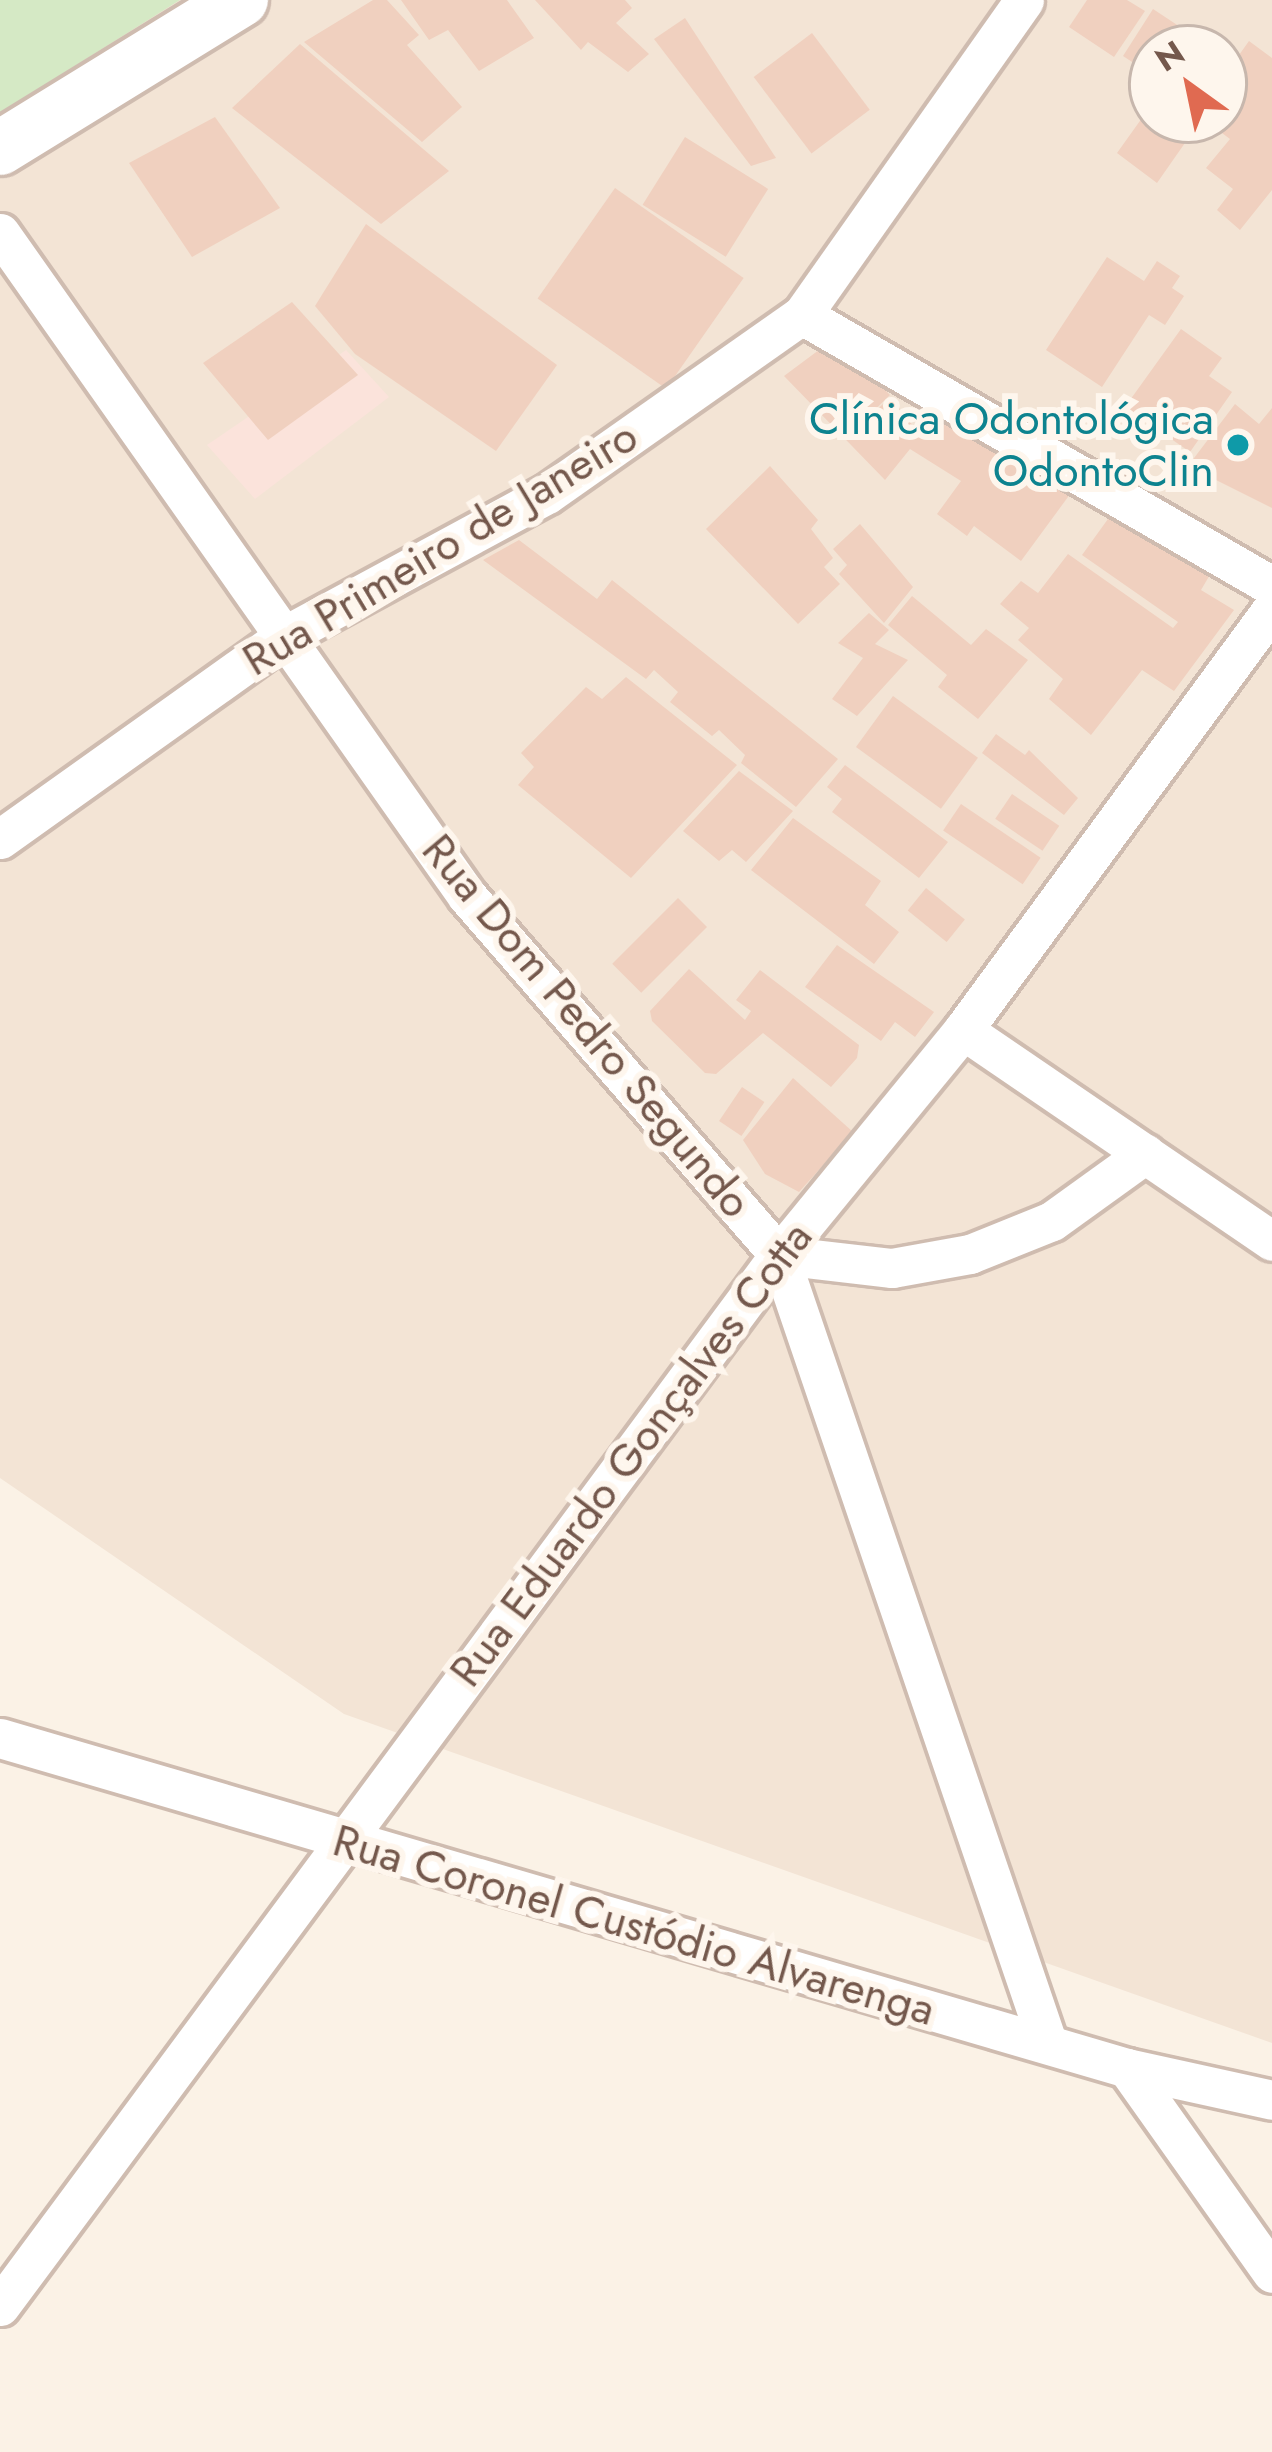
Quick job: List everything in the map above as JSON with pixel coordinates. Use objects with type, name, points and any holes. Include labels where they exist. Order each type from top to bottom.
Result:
[{"type":"main road","points":[[0,148],[241,0]]},
{"type":"street","name":"Rua Primeiro de Janeiro","points":[[0,838],[286,635],[547,494],[802,314],[1024,0]]},
{"type":"street","name":"Rua Dom Pedro Segundo","points":[[0,233],[467,896],[779,1255],[1046,2042]]},
{"type":"street","points":[[802,314],[1272,586]]},
{"type":"street","name":"Rua Eduardo Gonçalves Cotta","points":[[0,2306],[340,1841],[779,1255],[963,1030],[1272,609]]},
{"type":"street","points":[[963,1030],[1272,1241]]},
{"type":"street","points":[[779,1255],[892,1268],[970,1254],[1052,1221],[1145,1154]]},
{"type":"street","name":"Rua Coronel Custódio Alvarenga","points":[[0,1738],[1126,2068],[1268,2090]]},
{"type":"street","points":[[1126,2068],[1272,2273]]},
{"type":"shaded area","points":[[0,0],[1272,0],[1272,2043],[344,1714],[0,1478]]},
{"type":"shaded area","points":[[346,350],[389,397],[255,499],[207,445]]},
{"type":"green space","points":[[0,0],[180,0],[0,113]]},
{"type":"building","points":[[373,0],[387,0],[419,35],[407,45],[462,107],[422,142],[304,42]]},
{"type":"building","points":[[401,0],[507,0],[534,38],[479,71],[448,30],[429,40]]},
{"type":"building","points":[[535,0],[625,0],[632,8],[616,23],[649,54],[628,72],[588,42],[581,50]]},
{"type":"building","points":[[1087,0],[1127,0],[1145,11],[1136,24],[1128,24],[1128,36],[1114,57],[1069,27]]},
{"type":"building","points":[[1153,9],[1176,24],[1143,24]]},
{"type":"building","points":[[685,18],[776,158],[751,166],[654,39]]},
{"type":"building","points":[[812,33],[870,110],[811,154],[754,77]]},
{"type":"building","points":[[1248,42],[1272,58],[1272,190],[1240,230],[1217,210],[1233,189],[1206,168],[1226,144],[1248,144]]},
{"type":"building","points":[[300,44],[449,171],[381,224],[232,108]]},
{"type":"building","points":[[215,117],[280,208],[192,257],[129,163]]},
{"type":"building","points":[[685,137],[768,189],[726,257],[643,205]]},
{"type":"building","points":[[1128,138],[1128,144],[1184,144],[1157,183],[1117,153]]},
{"type":"building","points":[[615,188],[744,278],[666,389],[538,299]]},
{"type":"building","points":[[366,224],[557,365],[496,451],[355,354],[315,306]]},
{"type":"building","points":[[1107,257],[1144,281],[1157,261],[1180,276],[1172,288],[1184,296],[1165,325],[1149,315],[1102,387],[1046,350]]},
{"type":"building","points":[[292,302],[358,375],[268,440],[203,363]]},
{"type":"building","points":[[1181,329],[1222,358],[1209,376],[1232,392],[1190,452],[1125,407]]},
{"type":"building","points":[[835,338],[890,395],[857,427],[891,397],[920,435],[942,401],[1079,482],[1021,561],[974,526],[967,536],[937,514],[961,481],[910,449],[885,480],[784,376]]},
{"type":"building","name":"Clínica Odontológica OdontoClin","points":[[1235,404],[1259,424],[1272,408],[1272,508],[1188,466]]},
{"type":"building","points":[[770,466],[818,520],[811,529],[833,558],[824,567],[840,584],[798,624],[706,529]]},
{"type":"building","points":[[1113,512],[1228,544],[1201,590],[1234,610],[1174,691],[1142,670],[1091,735],[1049,699],[1063,679],[1018,640],[1029,628],[1000,604],[1021,581],[1038,593],[1068,554],[1173,628],[1178,622],[1082,555]]},
{"type":"building","points":[[860,524],[913,587],[884,623],[839,574],[847,565],[833,549]]},
{"type":"building","points":[[519,540],[597,599],[612,580],[838,759],[796,807],[741,763],[745,755],[719,730],[712,736],[670,702],[678,692],[654,670],[646,679],[483,560]]},
{"type":"building","points":[[912,596],[971,645],[986,629],[1028,660],[978,719],[938,687],[947,675],[888,625]]},
{"type":"building","points":[[869,613],[889,630],[875,644],[908,660],[857,716],[832,699],[863,658],[838,643]]},
{"type":"building","points":[[626,677],[737,765],[631,878],[518,785],[534,767],[521,753],[586,687],[602,699]]},
{"type":"building","points":[[893,696],[978,758],[941,809],[856,747]]},
{"type":"building","points":[[996,734],[1025,755],[1029,750],[1078,798],[1064,815],[982,753]]},
{"type":"building","points":[[845,765],[948,842],[919,878],[832,812],[842,799],[827,787]]},
{"type":"building","points":[[739,771],[793,811],[746,862],[732,850],[719,861],[683,831]]},
{"type":"building","points":[[1012,794],[1059,826],[1042,851],[995,819]]},
{"type":"building","points":[[961,804],[1041,858],[1023,884],[943,831]]},
{"type":"building","points":[[793,818],[881,881],[865,905],[899,932],[874,964],[751,870]]},
{"type":"building","points":[[926,888],[965,919],[947,942],[908,911]]},
{"type":"building","points":[[678,898],[707,927],[641,993],[612,964]]},
{"type":"building","points":[[837,945],[934,1012],[915,1037],[895,1022],[881,1041],[805,987]]},
{"type":"building","points":[[689,969],[745,1020],[751,1011],[736,1000],[760,970],[859,1045],[857,1058],[831,1087],[763,1033],[716,1074],[705,1073],[652,1021],[650,1011]]},
{"type":"building","points":[[793,1078],[853,1132],[799,1192],[765,1174],[743,1140]]},
{"type":"building","points":[[742,1087],[764,1102],[741,1136],[719,1121]]},
{"type":"place","name":"Clínica Odontológica OdontoClin","points":[[1238,445]]}]
